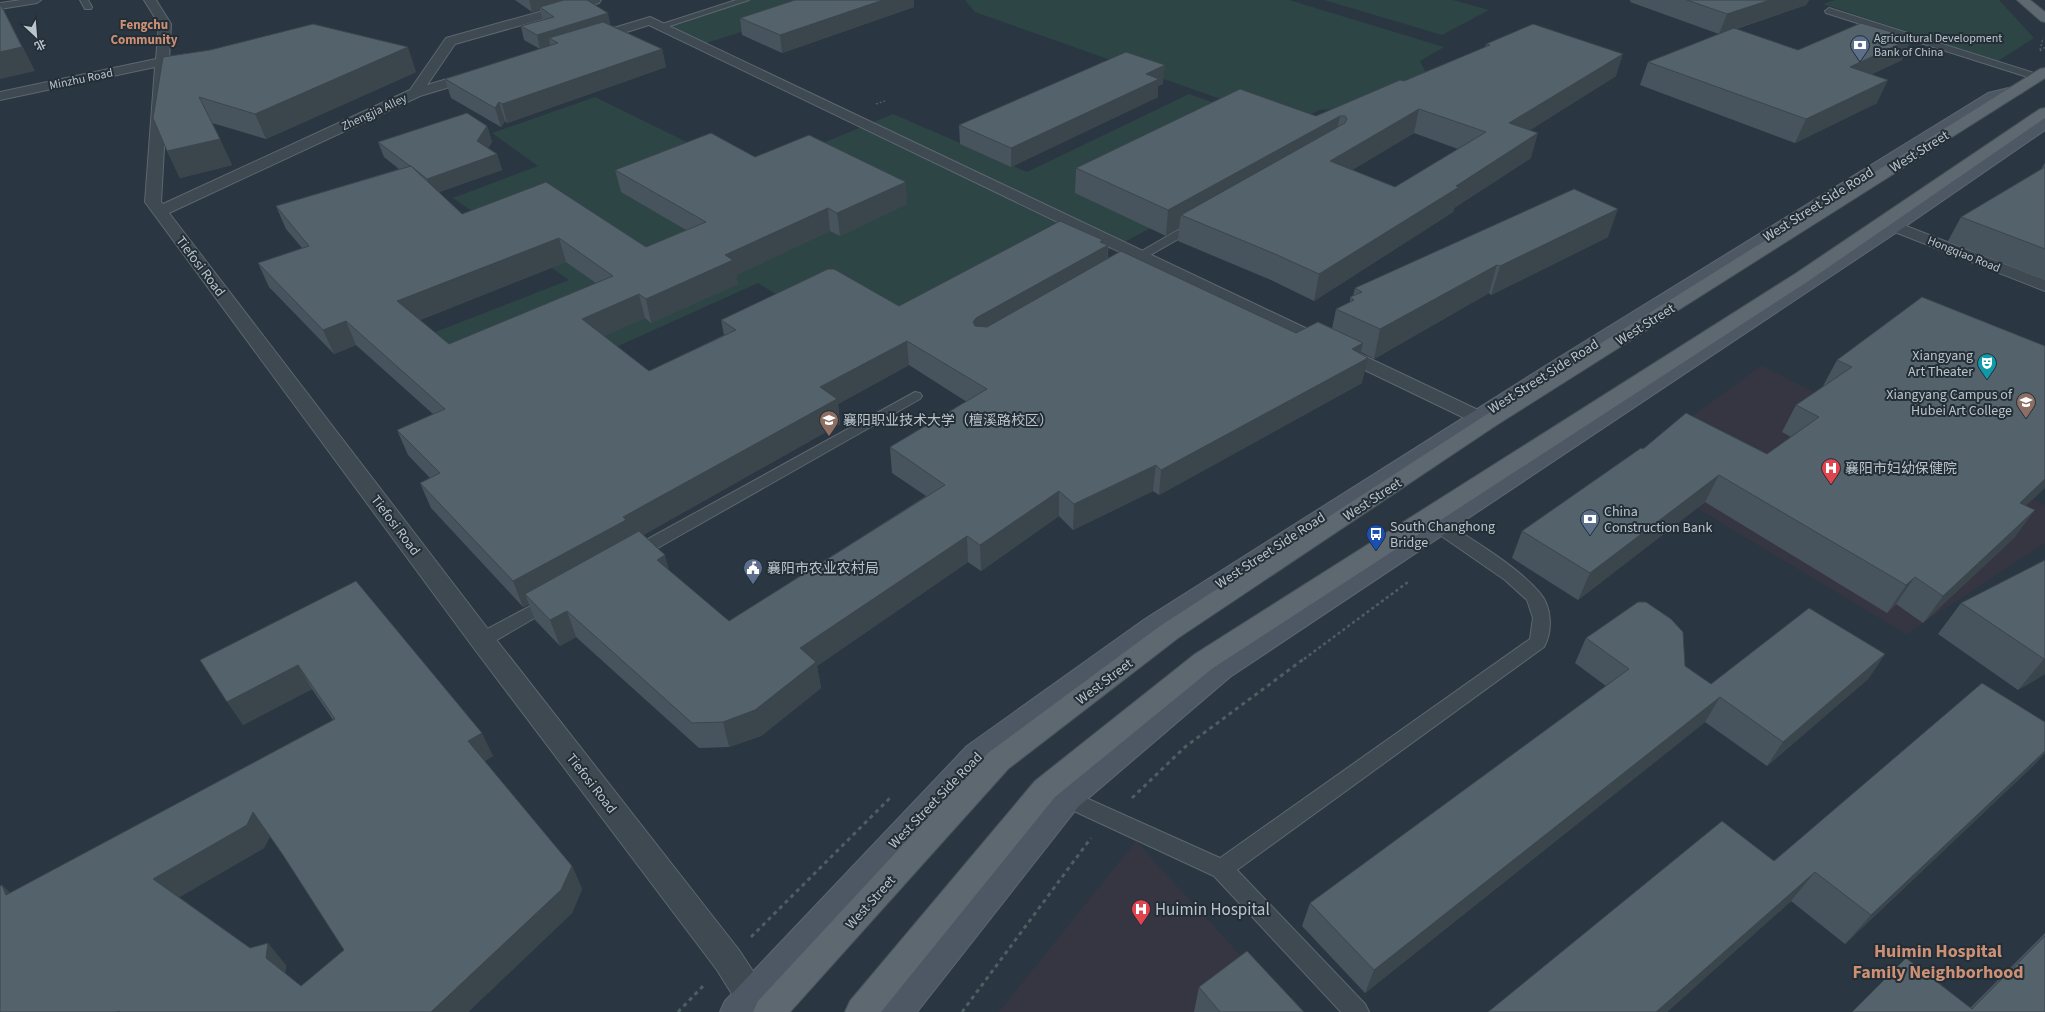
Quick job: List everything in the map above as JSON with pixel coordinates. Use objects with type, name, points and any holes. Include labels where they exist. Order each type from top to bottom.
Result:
[{"type":"main road","points":[[2023,0],[2045,18]]},
{"type":"main road","points":[[2017,90],[2041,75]]},
{"type":"main road","points":[[1889,224],[2045,112]]},
{"type":"main road","name":"West Street","points":[[769,1012],[998,761],[1169,632],[1483,420]]},
{"type":"main road","points":[[861,1012],[1045,788],[1204,661],[1433,522]]},
{"type":"street","name":"Tiefosi Road","points":[[150,0],[165,24],[154,202],[482,640],[728,960],[757,1004]]},
{"type":"street","name":"Zhengjia Alley","points":[[160,211],[415,93],[450,40],[595,0]]},
{"type":"street","points":[[574,44],[650,21],[1483,420]]},
{"type":"street","name":"Minzhu Road","points":[[0,96],[162,62]]},
{"type":"street","points":[[415,93],[491,70]]},
{"type":"street","name":"West Street Side Road","points":[[736,1012],[757,1004],[977,754],[1154,624],[1483,420],[1993,96],[2017,90]]},
{"type":"street","points":[[897,1012],[1068,799],[1221,670],[1433,522],[2045,123]]},
{"type":"street","name":"Hongqiao Road","points":[[1889,224],[2045,286]]},
{"type":"lane","points":[[0,6],[36,0]]},
{"type":"lane","points":[[661,26],[745,0]]},
{"type":"lane","points":[[1829,11],[2041,75]]},
{"type":"lane","points":[[1120,268],[1208,217]]},
{"type":"lane","points":[[618,564],[915,396]]},
{"type":"lane","points":[[1222,869],[1538,642],[1542,618],[1534,597],[1511,576],[1433,522]]},
{"type":"lane","points":[[482,640],[563,594]]},
{"type":"lane","points":[[1068,799],[1222,869],[1357,1012]]},
{"type":"shaded area","name":"襄阳市妇幼保健院","points":[[1761,366],[2045,505],[2045,543],[1906,634],[1625,465]]},
{"type":"shaded area","name":"Huimin Hospital","points":[[1136,841],[1292,1012],[999,1012]]},
{"type":"green space","points":[[745,0],[843,0],[700,45],[661,26]]},
{"type":"green space","points":[[965,0],[1289,0],[1444,47],[1420,61],[1427,75],[1364,108],[1320,110],[1291,124],[975,12]]},
{"type":"green space","points":[[1324,0],[1453,0],[1489,10],[1442,35]]},
{"type":"green space","points":[[1835,0],[1999,0],[2034,38],[1998,61],[1823,4]]},
{"type":"green space","points":[[1189,94],[1315,139],[1106,252],[1049,226],[852,340],[758,283],[452,421],[381,353],[569,280],[453,198],[538,166],[492,133],[595,97],[750,173],[893,114],[1027,172]]},
{"type":"building","points":[[564,0],[587,0],[608,13],[537,35],[521,26],[554,17],[540,7]]},
{"type":"building","points":[[795,0],[883,0],[780,35],[740,18]]},
{"type":"building","points":[[1687,0],[1770,0],[1727,14]]},
{"type":"building","points":[[0,3],[22,47],[0,52]]},
{"type":"building","points":[[603,22],[662,49],[502,104],[499,102],[495,108],[445,79],[558,43],[549,38]]},
{"type":"building","points":[[1861,23],[1912,38],[1850,67],[1888,80],[1806,119],[1648,62],[1734,28],[1798,50]]},
{"type":"building","points":[[313,24],[408,47],[255,114],[199,97],[220,139],[167,151],[153,118],[163,57],[210,50]]},
{"type":"building","points":[[1533,24],[1623,54],[1509,123],[1538,133],[1456,186],[1459,187],[1319,274],[1181,215],[1345,123],[1347,119],[1345,116],[1340,116],[1168,210],[1076,168],[1240,89],[1316,116],[1400,80],[1404,81],[1490,45],[1486,44]],"holes":[[[1419,109],[1486,132],[1395,187],[1330,161]]]},
{"type":"building","points":[[1126,52],[1165,65],[1146,74],[1159,79],[1011,148],[959,125]]},
{"type":"building","points":[[467,113],[487,126],[477,141],[497,154],[427,179],[378,142]]},
{"type":"building","points":[[711,133],[755,157],[809,135],[906,182],[837,213],[828,208],[725,255],[733,260],[646,299],[639,294],[582,319],[649,371],[736,330],[721,320],[828,269],[834,269],[899,306],[1060,221],[1103,240],[1100,242],[1108,245],[976,318],[973,322],[975,326],[987,327],[1121,251],[1296,333],[1318,322],[1363,343],[1352,349],[1368,358],[1161,470],[1156,465],[1074,504],[1059,491],[980,545],[967,536],[800,648],[816,662],[755,710],[723,722],[692,723],[567,611],[550,620],[525,594],[639,531],[665,555],[657,560],[729,621],[945,485],[890,447],[987,389],[907,341],[820,387],[837,399],[623,517],[626,520],[513,581],[420,483],[440,473],[397,430],[445,409],[346,321],[323,330],[258,263],[309,246],[276,206],[411,166],[462,214],[546,182],[646,247],[706,222],[615,170]],"holes":[[[559,238],[613,276],[449,344],[397,301]]]},
{"type":"building","points":[[2045,167],[2045,249],[1961,217]]},
{"type":"building","points":[[1574,189],[1618,209],[1500,266],[1497,265],[1380,329],[1336,309],[1354,300],[1350,297],[1362,292],[1355,288]]},
{"type":"building","points":[[1922,297],[2045,346],[2045,479],[2020,503],[2035,510],[1943,596],[1915,577],[1906,585],[1719,475],[1590,573],[1522,531],[1641,448],[1643,449],[1686,413],[1767,454],[1819,417],[1796,405],[1852,367],[1837,360]]},
{"type":"building","points":[[2045,560],[2045,658],[2044,659],[1961,603]]},
{"type":"building","points":[[356,581],[482,733],[468,741],[572,866],[561,890],[431,1012],[0,1012],[0,886],[2,885],[6,895],[335,719],[298,665],[227,702],[200,660]],"holes":[[[253,812],[283,855],[344,950],[301,986],[266,958],[268,943],[250,948],[153,879],[247,825]]]},
{"type":"building","points":[[1638,602],[1646,602],[1671,619],[1683,632],[1685,666],[1711,684],[1809,608],[1885,654],[1783,742],[1720,697],[1374,970],[1310,903],[1629,669],[1586,638]]},
{"type":"building","points":[[1982,683],[2045,722],[2045,751],[1871,915],[1815,872],[1656,1012],[1488,1012],[1722,821],[1774,861]]},
{"type":"building","points":[[2045,936],[2045,1012],[1852,1012],[1906,958],[1972,1009]]},
{"type":"building","points":[[1247,951],[1304,1012],[1220,1012],[1199,987]]},
{"type":"place","name":"Agricultural Development Bank of China","points":[[1860,62]]},
{"type":"place","name":"Xiangyang Art Theater","points":[[1987,380]]},
{"type":"place","name":"Xiangyang Campus of Hubei Art College","points":[[2026,419]]},
{"type":"place","name":"襄阳职业技术大学（檀溪路校区）","points":[[829,437]]},
{"type":"place","name":"襄阳市妇幼保健院","points":[[1831,485]]},
{"type":"place","name":"China Construction Bank","points":[[1590,536]]},
{"type":"place","name":"South Changhong Bridge","points":[[1376,551]]},
{"type":"place","name":"襄阳市农业农村局","points":[[753,585]]},
{"type":"place","name":"Huimin Hospital","points":[[1141,926]]},
{"type":"district","name":"Fengchu Community","points":[[144,32]]},
{"type":"district","name":"Huimin Hospital Family Neighborhood","points":[[1938,961]]}]
